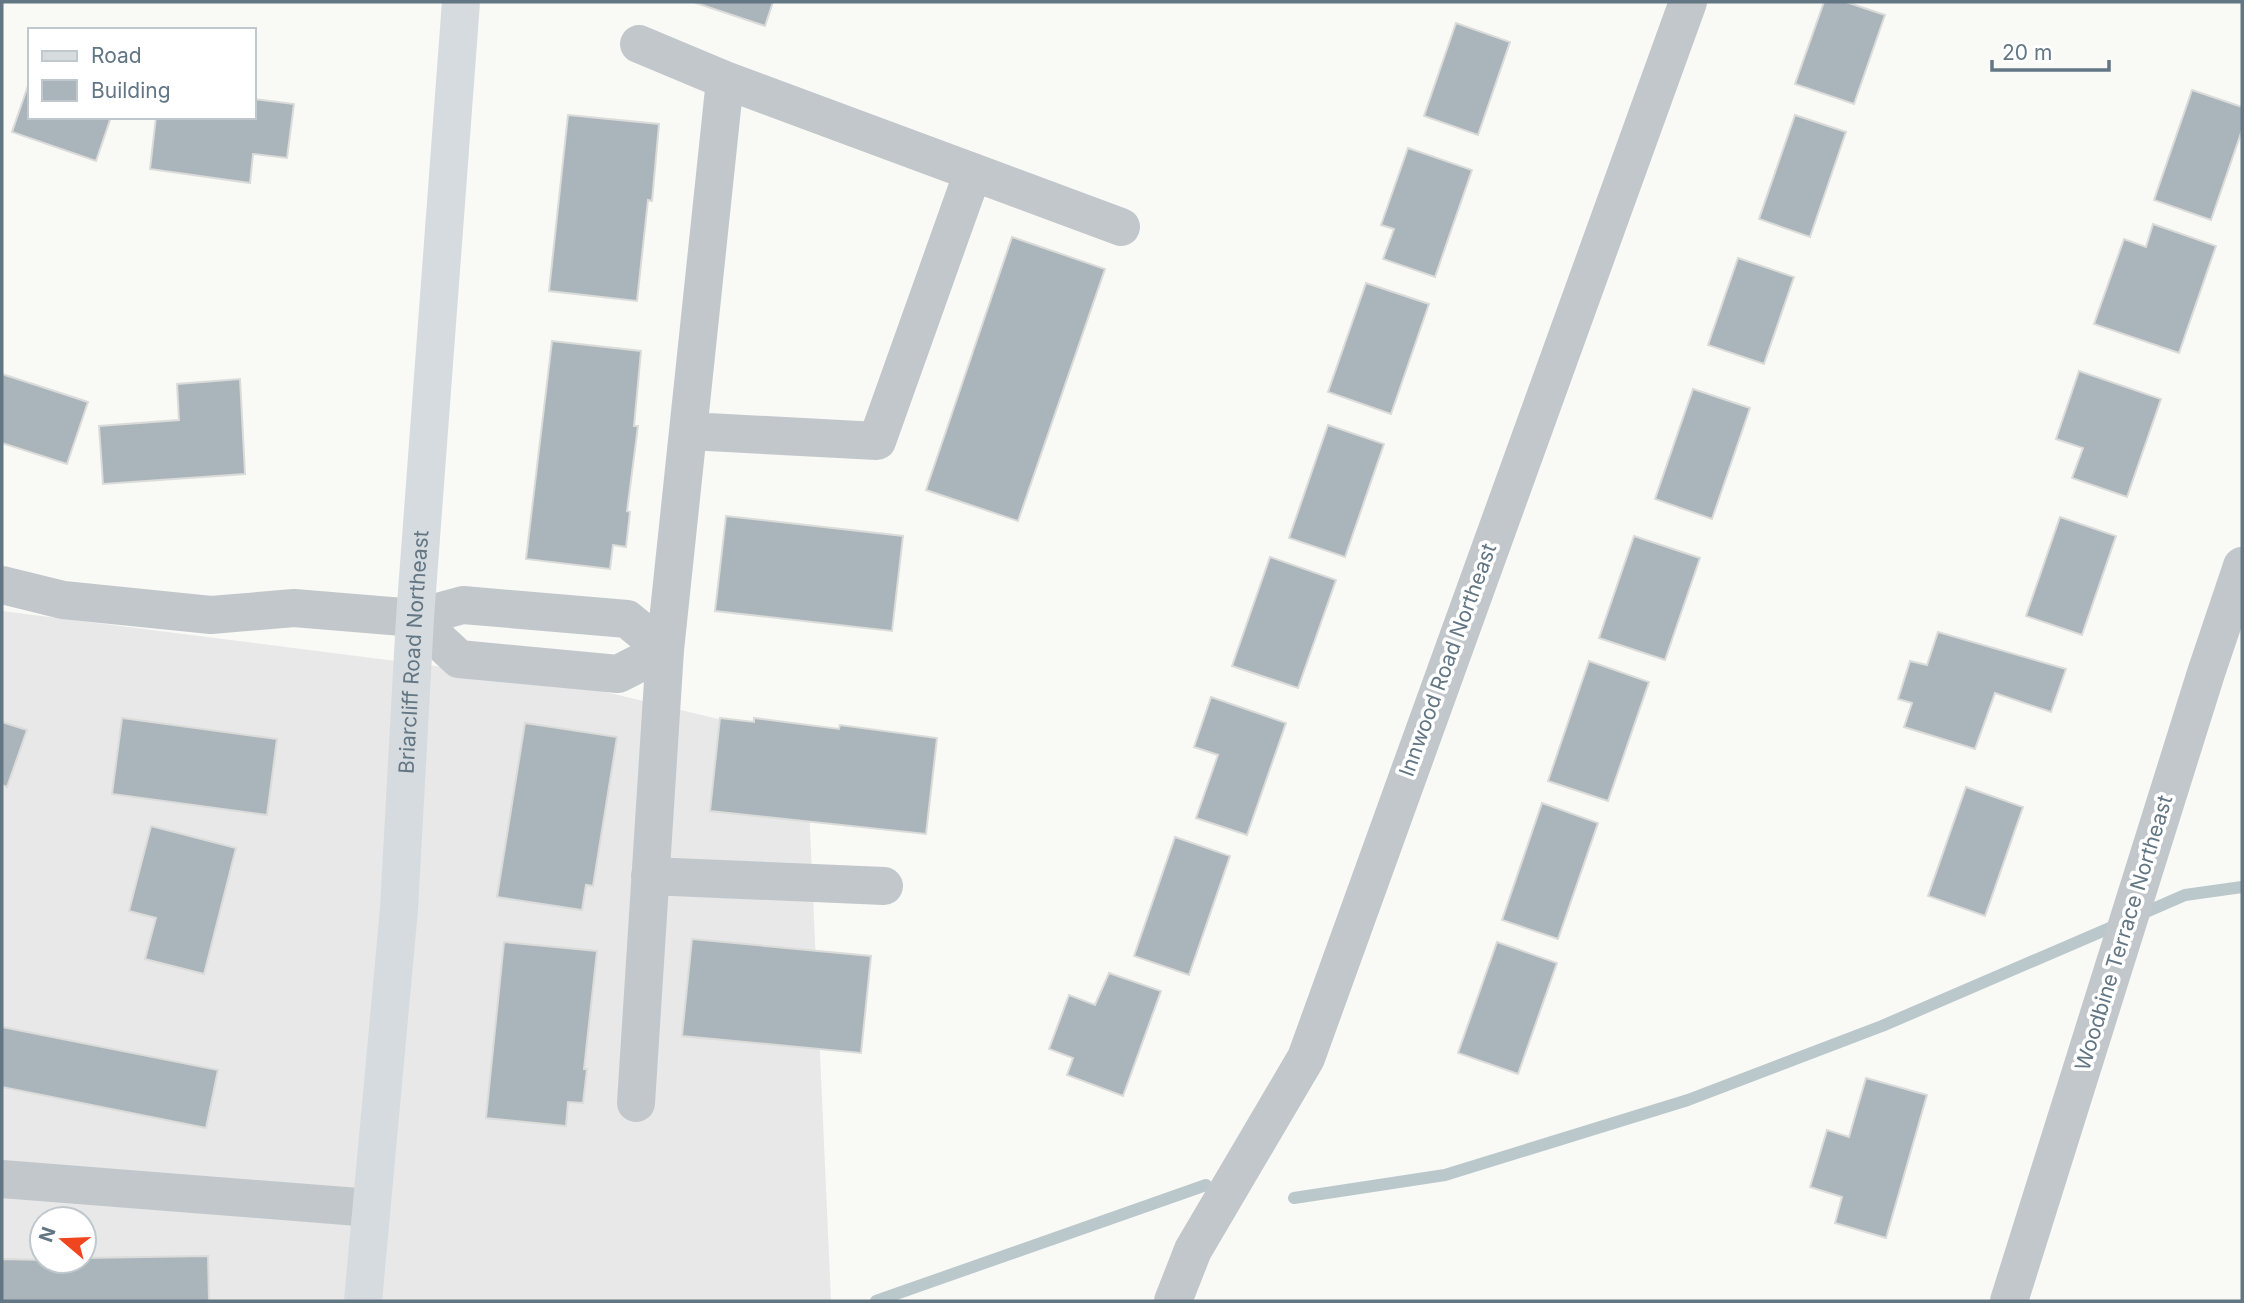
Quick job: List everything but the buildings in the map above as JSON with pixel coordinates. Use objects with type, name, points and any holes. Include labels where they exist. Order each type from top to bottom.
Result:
[{"type":"main road","name":"Briarcliff Road Northeast","points":[[363,1301],[399,909],[415,618],[461,2]]},
{"type":"street","name":"Innwood Road Northeast","points":[[1174,1301],[1193,1250],[1306,1058],[1688,2]]},
{"type":"street","points":[[639,44],[725,80],[1121,227]]},
{"type":"street","points":[[636,1102],[665,650],[725,80]]},
{"type":"street","points":[[688,431],[877,441],[973,172]]},
{"type":"street","name":"Woodbine Terrace Northeast","points":[[2009,1301],[2242,566]]},
{"type":"street","points":[[2,585],[63,600],[211,615],[294,608],[415,618],[463,605],[627,619],[665,650]]},
{"type":"street","points":[[549,667],[554,613]]},
{"type":"street","points":[[415,618],[460,659],[618,674],[665,650]]},
{"type":"street","points":[[650,876],[884,886]]},
{"type":"street","points":[[2,1179],[372,1208]]},
{"type":"shaded area","points":[[2,611],[568,683],[806,740],[831,1301],[2,1301]]},
{"type":"waterway","points":[[2139,915],[2185,895],[2242,887]]},
{"type":"waterway","points":[[1294,1198],[1445,1175],[1688,1100],[1882,1026],[2119,924]]},
{"type":"waterway","points":[[876,1301],[1206,1185]]}]
